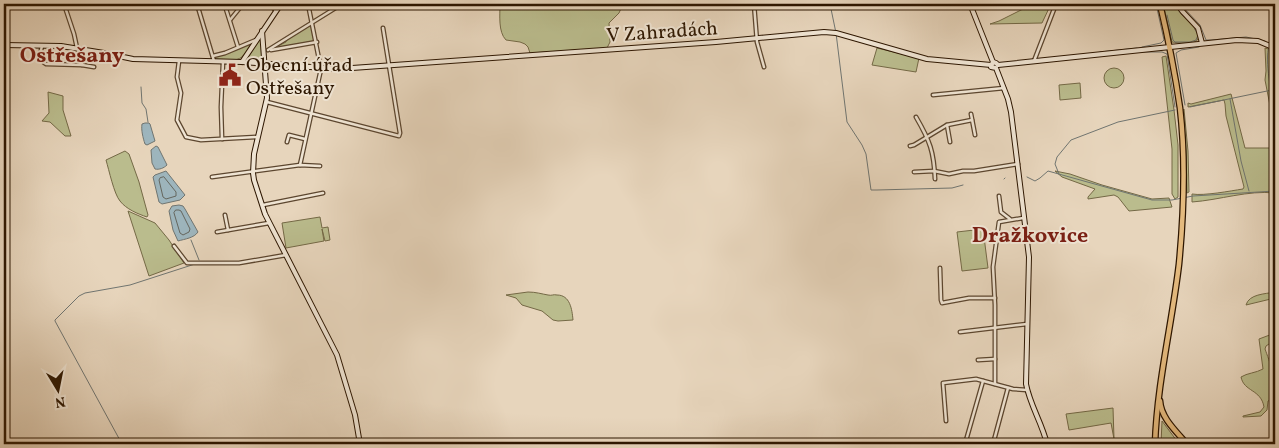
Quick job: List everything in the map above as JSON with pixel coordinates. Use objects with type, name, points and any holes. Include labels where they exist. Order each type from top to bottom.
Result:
[{"type":"main road","points":[[1155,444],[1159,389],[1178,272],[1184,194],[1180,109],[1170,47],[1160,4]]},
{"type":"main road","points":[[1159,389],[1160,406],[1163,414],[1186,444]]},
{"type":"street","points":[[64,4],[82,65]]},
{"type":"street","points":[[197,4],[214,61]]},
{"type":"street","points":[[230,20],[242,4]]},
{"type":"street","points":[[270,4],[276,11]]},
{"type":"street","points":[[242,62],[281,4]]},
{"type":"street","points":[[300,165],[321,68],[308,4]]},
{"type":"street","points":[[266,51],[342,4]]},
{"type":"street","points":[[754,4],[757,38],[764,67]]},
{"type":"street","points":[[970,4],[1004,88],[1011,112],[1029,257],[1027,390],[1047,444]]},
{"type":"street","points":[[1034,61],[1056,4]]},
{"type":"street","points":[[1177,4],[1198,28],[1202,44]]},
{"type":"street","points":[[226,9],[238,47]]},
{"type":"street","points":[[267,102],[399,136],[400,132],[383,28]]},
{"type":"street","points":[[262,31],[266,51],[267,102],[254,154],[253,173],[262,206],[337,355],[355,415],[360,444]]},
{"type":"street","name":"V Zahradách","points":[[4,45],[42,45],[78,48],[133,59],[242,62],[338,69],[580,52],[820,32],[836,33],[927,59],[994,65],[1242,40],[1253,40],[1274,47]]},
{"type":"street","points":[[213,56],[257,40]]},
{"type":"street","points":[[266,51],[317,42]]},
{"type":"street","points":[[42,45],[40,57],[46,64],[94,67]]},
{"type":"street","points":[[179,61],[177,76],[181,93],[177,117],[178,123],[186,137],[201,140],[258,137]]},
{"type":"street","points":[[222,139],[223,62]]},
{"type":"street","points":[[934,95],[1004,88]]},
{"type":"street","points":[[971,114],[975,134]]},
{"type":"street","points":[[916,117],[927,137],[932,152],[935,179]]},
{"type":"street","points":[[910,146],[947,125],[972,120]]},
{"type":"street","points":[[947,125],[950,142]]},
{"type":"street","points":[[287,142],[289,135],[305,139]]},
{"type":"street","points":[[914,172],[949,174],[1018,164]]},
{"type":"street","points":[[212,177],[253,173],[300,165],[320,166]]},
{"type":"street","points":[[262,206],[323,193]]},
{"type":"street","points":[[999,196],[1001,212],[1010,219]]},
{"type":"street","points":[[225,215],[228,230]]},
{"type":"street","points":[[995,384],[996,327],[993,264],[998,222],[1025,218]]},
{"type":"street","points":[[217,232],[270,223]]},
{"type":"street","points":[[174,246],[187,263],[239,263],[286,255]]},
{"type":"street","points":[[209,262],[210,257]]},
{"type":"street","points":[[940,268],[941,300],[944,304],[969,298],[995,298]]},
{"type":"street","points":[[960,332],[1028,324]]},
{"type":"street","points":[[978,360],[995,359]]},
{"type":"street","points":[[946,421],[943,383],[976,379],[1008,388],[1027,390]]},
{"type":"street","points":[[965,444],[983,381]]},
{"type":"street","points":[[993,444],[1008,388]]},
{"type":"green space","points":[[500,4],[623,4],[619,13],[609,23],[610,42],[607,48],[530,53],[525,44],[506,40],[503,37],[500,23]]},
{"type":"green space","points":[[1033,4],[1051,4],[1042,23],[990,24],[999,21]]},
{"type":"green space","points":[[1163,4],[1175,4],[1196,28],[1197,41],[1186,43],[1172,42]]},
{"type":"green space","points":[[311,26],[314,41],[274,48],[286,42],[286,40]]},
{"type":"green space","points":[[259,40],[261,41],[263,60],[246,59]]},
{"type":"green space","points":[[251,43],[245,54],[238,59],[215,59],[215,56]]},
{"type":"green space","points":[[877,48],[919,58],[916,72],[872,65]]},
{"type":"green space","points":[[1265,48],[1275,51],[1275,139],[1265,80]]},
{"type":"green space","points":[[1166,56],[1178,145],[1178,197],[1175,199],[1172,194],[1172,149],[1162,57]]},
{"type":"green space","points":[[1110,68],[1118,68],[1124,74],[1124,82],[1118,88],[1110,88],[1104,82],[1104,74]]},
{"type":"green space","points":[[1080,83],[1081,98],[1060,100],[1059,85]]},
{"type":"green space","points":[[48,92],[63,96],[63,110],[71,136],[65,136],[50,122],[42,121],[49,113]]},
{"type":"green space","points":[[1231,94],[1245,148],[1270,148],[1275,142],[1275,193],[1244,194],[1192,202],[1192,194],[1217,193],[1243,189],[1244,187],[1226,116],[1224,100],[1188,107],[1188,103],[1191,104]]},
{"type":"green space","points":[[1183,110],[1188,151],[1189,192],[1187,193]]},
{"type":"green space","points":[[125,151],[129,154],[139,182],[147,217],[125,206],[118,198],[114,188],[106,160]]},
{"type":"green space","points":[[1055,171],[1152,199],[1169,198],[1172,207],[1129,211],[1118,197],[1114,195],[1088,199],[1095,189],[1062,177]]},
{"type":"green space","points":[[128,211],[155,223],[184,263],[149,276]]},
{"type":"green space","points":[[320,217],[322,228],[328,227],[330,240],[325,241],[322,229],[324,241],[286,248],[282,223]]},
{"type":"green space","points":[[983,229],[988,268],[962,271],[957,232]]},
{"type":"green space","points":[[528,292],[565,297],[571,307],[573,320],[553,320],[542,311],[522,305],[516,298],[506,295]]},
{"type":"green space","points":[[1275,292],[1275,298],[1246,305],[1254,297]]},
{"type":"green space","points":[[1275,333],[1275,340],[1266,346],[1265,349],[1274,380],[1274,396],[1268,401],[1267,410],[1261,416],[1243,417],[1260,412],[1264,407],[1260,397],[1245,385],[1241,377],[1263,369],[1259,339]]},
{"type":"green space","points":[[1113,408],[1114,439],[1111,423],[1069,430],[1066,414]]},
{"type":"green space","points":[[1162,421],[1177,441],[1161,444]]},
{"type":"water","points":[[142,124],[150,124],[155,141],[147,145],[145,144],[142,131]]},
{"type":"water","points":[[156,146],[167,165],[158,169],[155,169],[152,163],[151,150]]},
{"type":"water","points":[[166,171],[185,195],[180,200],[162,204],[159,202],[153,177]]},
{"type":"water","points":[[172,206],[183,206],[198,232],[192,237],[178,241],[173,230],[169,211]]},
{"type":"waterway","points":[[830,4],[836,33],[847,122],[866,154],[871,190],[952,188],[963,185]]},
{"type":"waterway","points":[[1142,47],[1161,43],[1164,40],[1156,4]]},
{"type":"waterway","points":[[1174,4],[1190,22]]},
{"type":"waterway","points":[[1180,4],[1200,25],[1206,40],[1246,37],[1265,41]]},
{"type":"waterway","points":[[1167,15],[1175,42],[1196,40],[1198,35],[1194,27]]},
{"type":"waterway","points":[[1185,105],[1176,53],[1181,50],[1199,47]]},
{"type":"waterway","points":[[1269,47],[1267,60],[1275,111]]},
{"type":"waterway","points":[[1100,52],[1137,48]]},
{"type":"waterway","points":[[1140,52],[1162,52],[1167,54],[1175,107]]},
{"type":"waterway","points":[[141,87],[142,103],[146,109],[148,122]]},
{"type":"waterway","points":[[1190,107],[1272,90]]},
{"type":"waterway","points":[[1230,99],[1241,161],[1249,191]]},
{"type":"waterway","points":[[1059,174],[1055,164],[1057,157],[1071,140],[1118,122],[1175,110]]},
{"type":"waterway","points":[[1027,177],[1035,181],[1048,171],[1152,200],[1275,191]]},
{"type":"waterway","points":[[191,240],[199,260]]},
{"type":"waterway","points":[[122,444],[55,320],[79,296],[85,293],[130,285],[195,264]]},
{"type":"place","name":"Obecní úřad Ostřešany","points":[[230,75]]},
{"type":"district","name":"Ostřešany","points":[[72,54]]},
{"type":"district","name":"Dražkovice","points":[[1030,234]]}]
